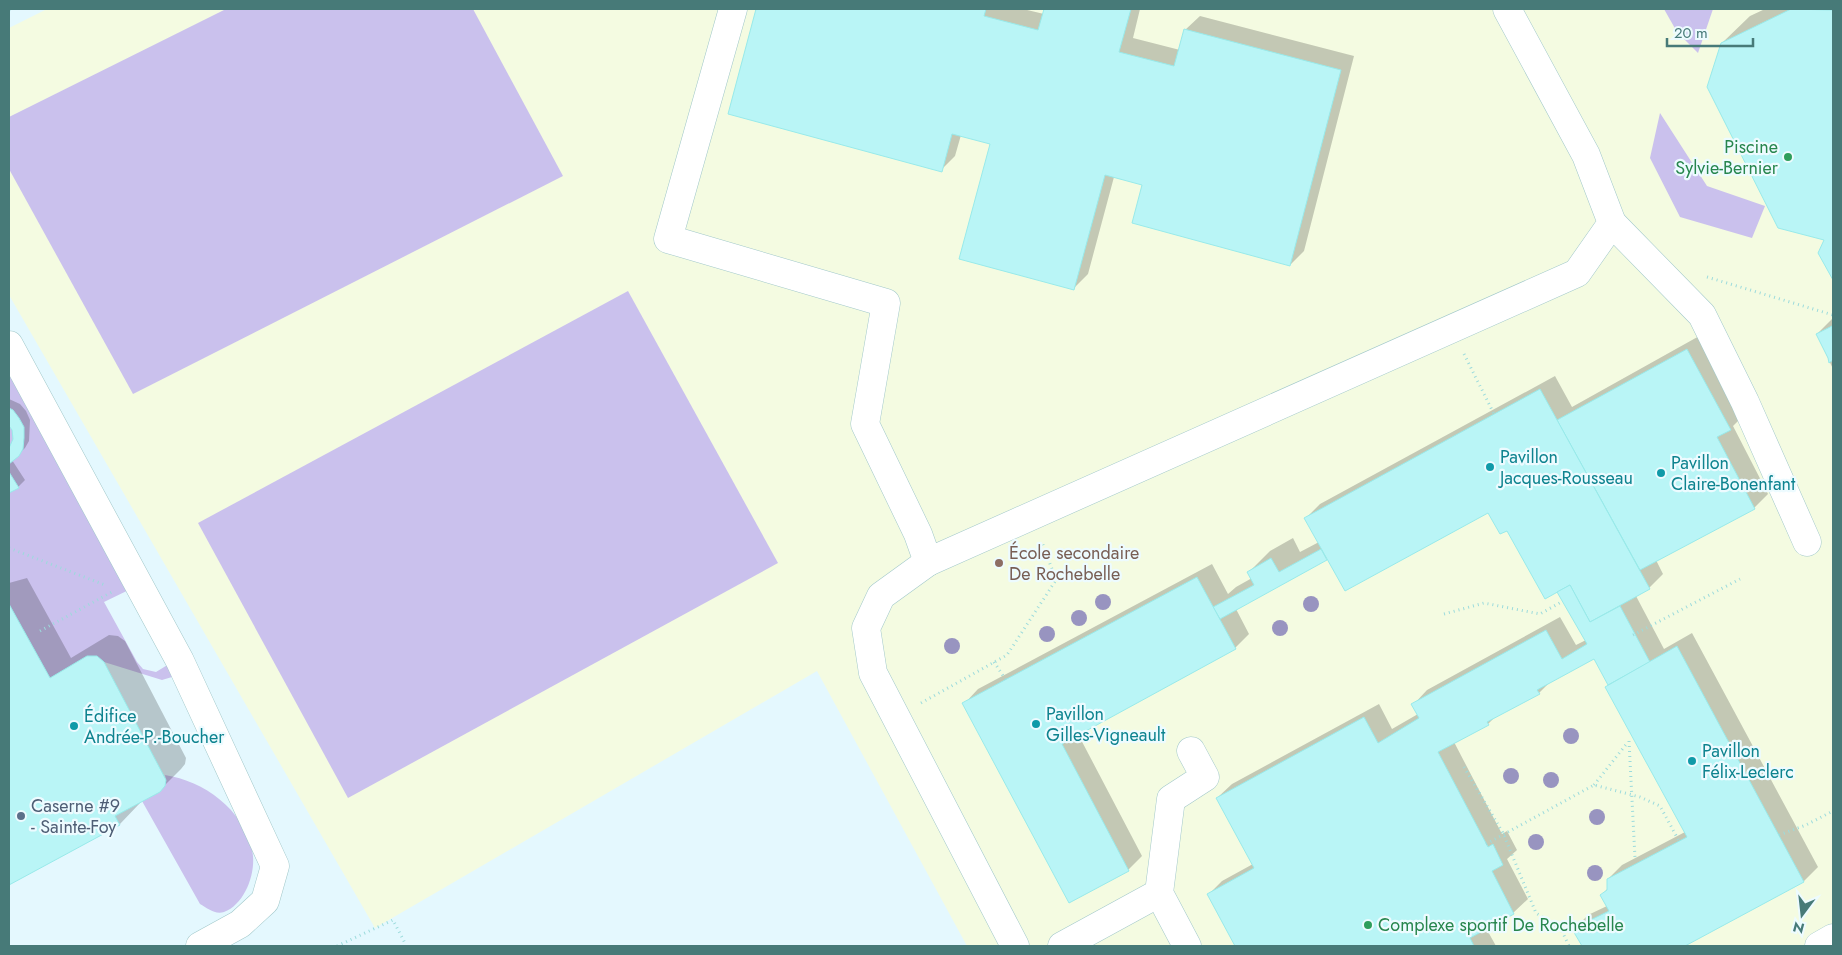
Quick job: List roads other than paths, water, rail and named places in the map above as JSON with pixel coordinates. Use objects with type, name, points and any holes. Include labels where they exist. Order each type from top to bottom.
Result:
[{"type":"street","points":[[733,9],[668,239],[886,303],[865,424],[918,534],[928,562]]},
{"type":"street","points":[[1507,9],[1586,155],[1612,223],[1702,315],[1745,402],[1806,542]]},
{"type":"street","points":[[1015,946],[873,674],[866,628],[880,596],[928,562],[1577,273],[1612,223]]},
{"type":"street","points":[[9,345],[180,661],[275,866],[265,901],[240,924],[200,946]]},
{"type":"street","points":[[1188,946],[1159,893],[1171,798],[1205,777],[1191,751]]},
{"type":"street","points":[[1062,946],[1159,893]]},
{"type":"street","points":[[1819,946],[1833,938]]},
{"type":"place","name":"Piscine Sylvie-Bernier","points":[[1788,157]]},
{"type":"place","name":"Pavillon Jacques-Rousseau","points":[[1490,467]]},
{"type":"place","name":"Pavillon Claire-Bonenfant","points":[[1661,473]]},
{"type":"place","name":"École secondaire De Rochebelle","points":[[999,563]]},
{"type":"place","name":"Pavillon Gilles-Vigneault","points":[[1036,724]]},
{"type":"place","name":"Édifice Andrée-P.-Boucher","points":[[74,726]]},
{"type":"place","name":"Pavillon Félix-Leclerc","points":[[1692,761]]},
{"type":"place","name":"Caserne #9 - Sainte-Foy","points":[[21,816]]},
{"type":"place","name":"Complexe sportif De Rochebelle","points":[[1368,925]]}]
